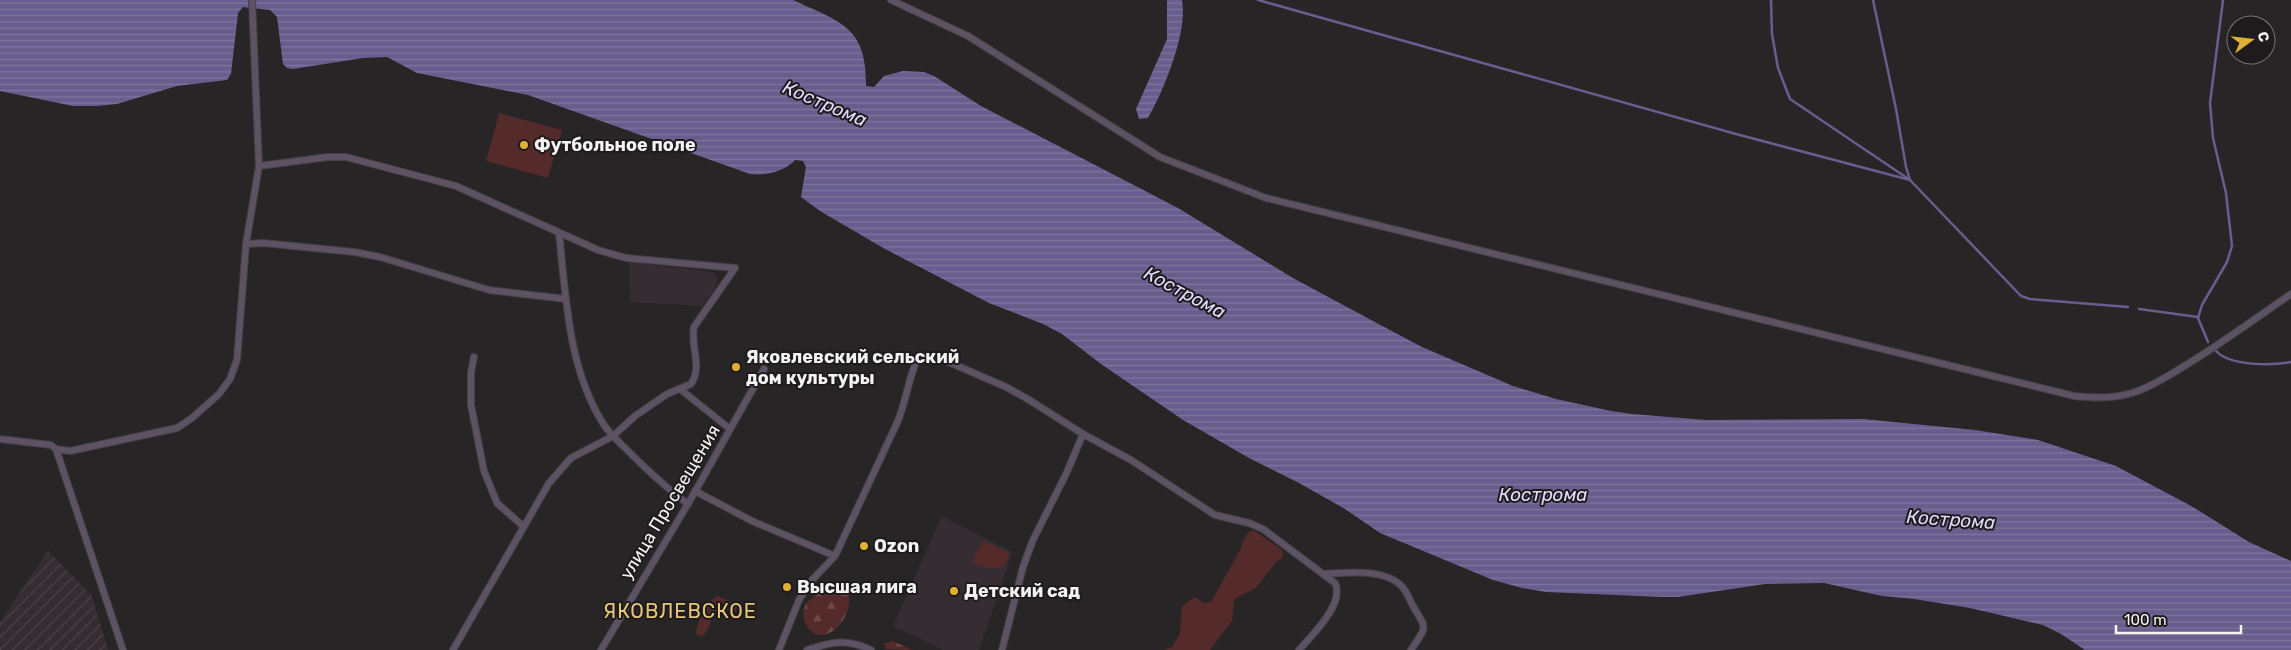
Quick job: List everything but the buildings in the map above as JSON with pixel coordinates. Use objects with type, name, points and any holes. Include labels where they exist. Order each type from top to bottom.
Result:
[{"type":"street","points":[[0,439],[51,445],[56,449],[70,451],[92,444],[158,434],[176,428],[192,418],[219,394],[230,379],[237,360],[246,244],[259,166],[252,0]]},
{"type":"street","points":[[891,0],[968,36],[1160,157],[1266,198],[2074,396],[2096,398],[2114,396],[2134,392],[2150,385],[2205,353],[2291,294]]},
{"type":"street","points":[[259,166],[328,157],[346,157],[456,186],[598,250],[626,258],[735,268],[694,327],[692,334],[696,372],[691,384],[667,394],[635,416],[613,436],[571,458],[549,482],[453,650]]},
{"type":"street","points":[[559,233],[566,299],[581,374],[605,426],[644,468],[688,504]]},
{"type":"street","points":[[246,244],[264,243],[354,252],[380,257],[489,290],[566,299]]},
{"type":"street","points":[[779,650],[803,594],[811,581],[836,556],[904,406],[909,378],[917,360],[922,357],[932,356],[946,360],[1006,387],[1082,434],[1131,460],[1215,515],[1249,523],[1263,529],[1335,583],[1337,598],[1327,617],[1299,650]]},
{"type":"street","points":[[474,357],[471,372],[471,405],[484,471],[497,503],[524,527]]},
{"type":"street","name":"улица Просвещения","points":[[601,650],[688,504],[764,369]]},
{"type":"street","points":[[680,389],[730,429]]},
{"type":"street","points":[[1002,650],[1023,567],[1033,540],[1067,472],[1082,434]]},
{"type":"street","points":[[56,449],[123,650]]},
{"type":"street","points":[[695,491],[752,521],[836,556]]},
{"type":"street","points":[[1323,574],[1357,571],[1371,573],[1400,584],[1424,621],[1423,631],[1411,650]]},
{"type":"street","points":[[807,650],[835,642],[856,642],[871,650]]},
{"type":"shaded area","points":[[629,262],[713,272],[717,277],[715,290],[702,306],[630,302]]},
{"type":"shaded area","name":"Детский сад","points":[[942,516],[1012,552],[979,650],[943,650],[893,626]]},
{"type":"shaded area","points":[[48,551],[92,596],[108,650],[0,650],[0,622]]},
{"type":"green space","name":"Футбольное поле","points":[[499,113],[562,130],[548,178],[486,161]]},
{"type":"green space","points":[[1253,530],[1281,549],[1283,558],[1277,561],[1256,588],[1234,599],[1232,621],[1210,650],[1164,650],[1172,647],[1180,633],[1182,606],[1195,597],[1204,603],[1211,602],[1241,548],[1245,537]]},
{"type":"green space","points":[[984,541],[1008,552],[1009,556],[1004,567],[987,568],[974,563],[974,557]]},
{"type":"green space","points":[[832,586],[842,588],[847,593],[849,600],[848,609],[845,618],[839,626],[832,632],[819,635],[807,626],[803,616],[805,606],[817,595]]},
{"type":"green space","points":[[718,596],[736,604],[737,610],[733,612],[721,607],[717,609],[704,635],[699,636],[696,633],[701,618],[710,602]]},
{"type":"green space","points":[[892,641],[913,650],[885,649],[884,644]]},
{"type":"water","name":"Кострома","points":[[0,0],[793,0],[837,21],[856,38],[862,50],[866,86],[874,87],[884,76],[903,71],[924,72],[934,76],[981,106],[1178,208],[1293,278],[1373,321],[1422,347],[1513,386],[1556,399],[1632,414],[1706,420],[1863,419],[1975,430],[2038,440],[2116,466],[2193,507],[2249,542],[2291,561],[2291,650],[2085,650],[2043,625],[1970,608],[1882,596],[1824,583],[1765,584],[1678,597],[1662,597],[1546,592],[1493,580],[1380,533],[1345,509],[1249,458],[1183,420],[1101,364],[1062,334],[1043,324],[989,303],[885,249],[820,211],[801,197],[806,167],[803,161],[795,160],[775,172],[750,174],[528,95],[417,73],[387,57],[363,58],[293,69],[287,68],[283,64],[277,17],[270,10],[243,7],[238,13],[231,74],[227,80],[177,86],[117,104],[73,106],[0,91]]},
{"type":"water","points":[[1167,0],[1182,0],[1183,13],[1178,44],[1167,77],[1148,118],[1139,119],[1136,109],[1167,39]]},
{"type":"waterway","points":[[1258,0],[1736,134],[1910,180]]},
{"type":"waterway","points":[[1771,0],[1772,34],[1778,68],[1790,99],[1907,178]]},
{"type":"waterway","points":[[1873,0],[1910,180],[2021,296],[2030,299],[2128,307]]},
{"type":"waterway","points":[[2208,342],[2198,318],[2202,305],[2227,262],[2232,246],[2226,193],[2213,138],[2210,103],[2223,0]]},
{"type":"waterway","points":[[2139,309],[2198,317]]},
{"type":"waterway","points":[[2216,351],[2231,360],[2252,364],[2291,362]]},
{"type":"place","name":"Футбольное поле","points":[[524,145]]},
{"type":"place","name":"Яковлевский сельский дом культуры","points":[[736,367]]},
{"type":"place","name":"Ozon","points":[[864,546]]},
{"type":"place","name":"Высшая лига","points":[[787,587]]},
{"type":"place","name":"Детский сад","points":[[954,591]]},
{"type":"district","name":"ЯКОВЛЕВСКОЕ","points":[[680,611]]}]
